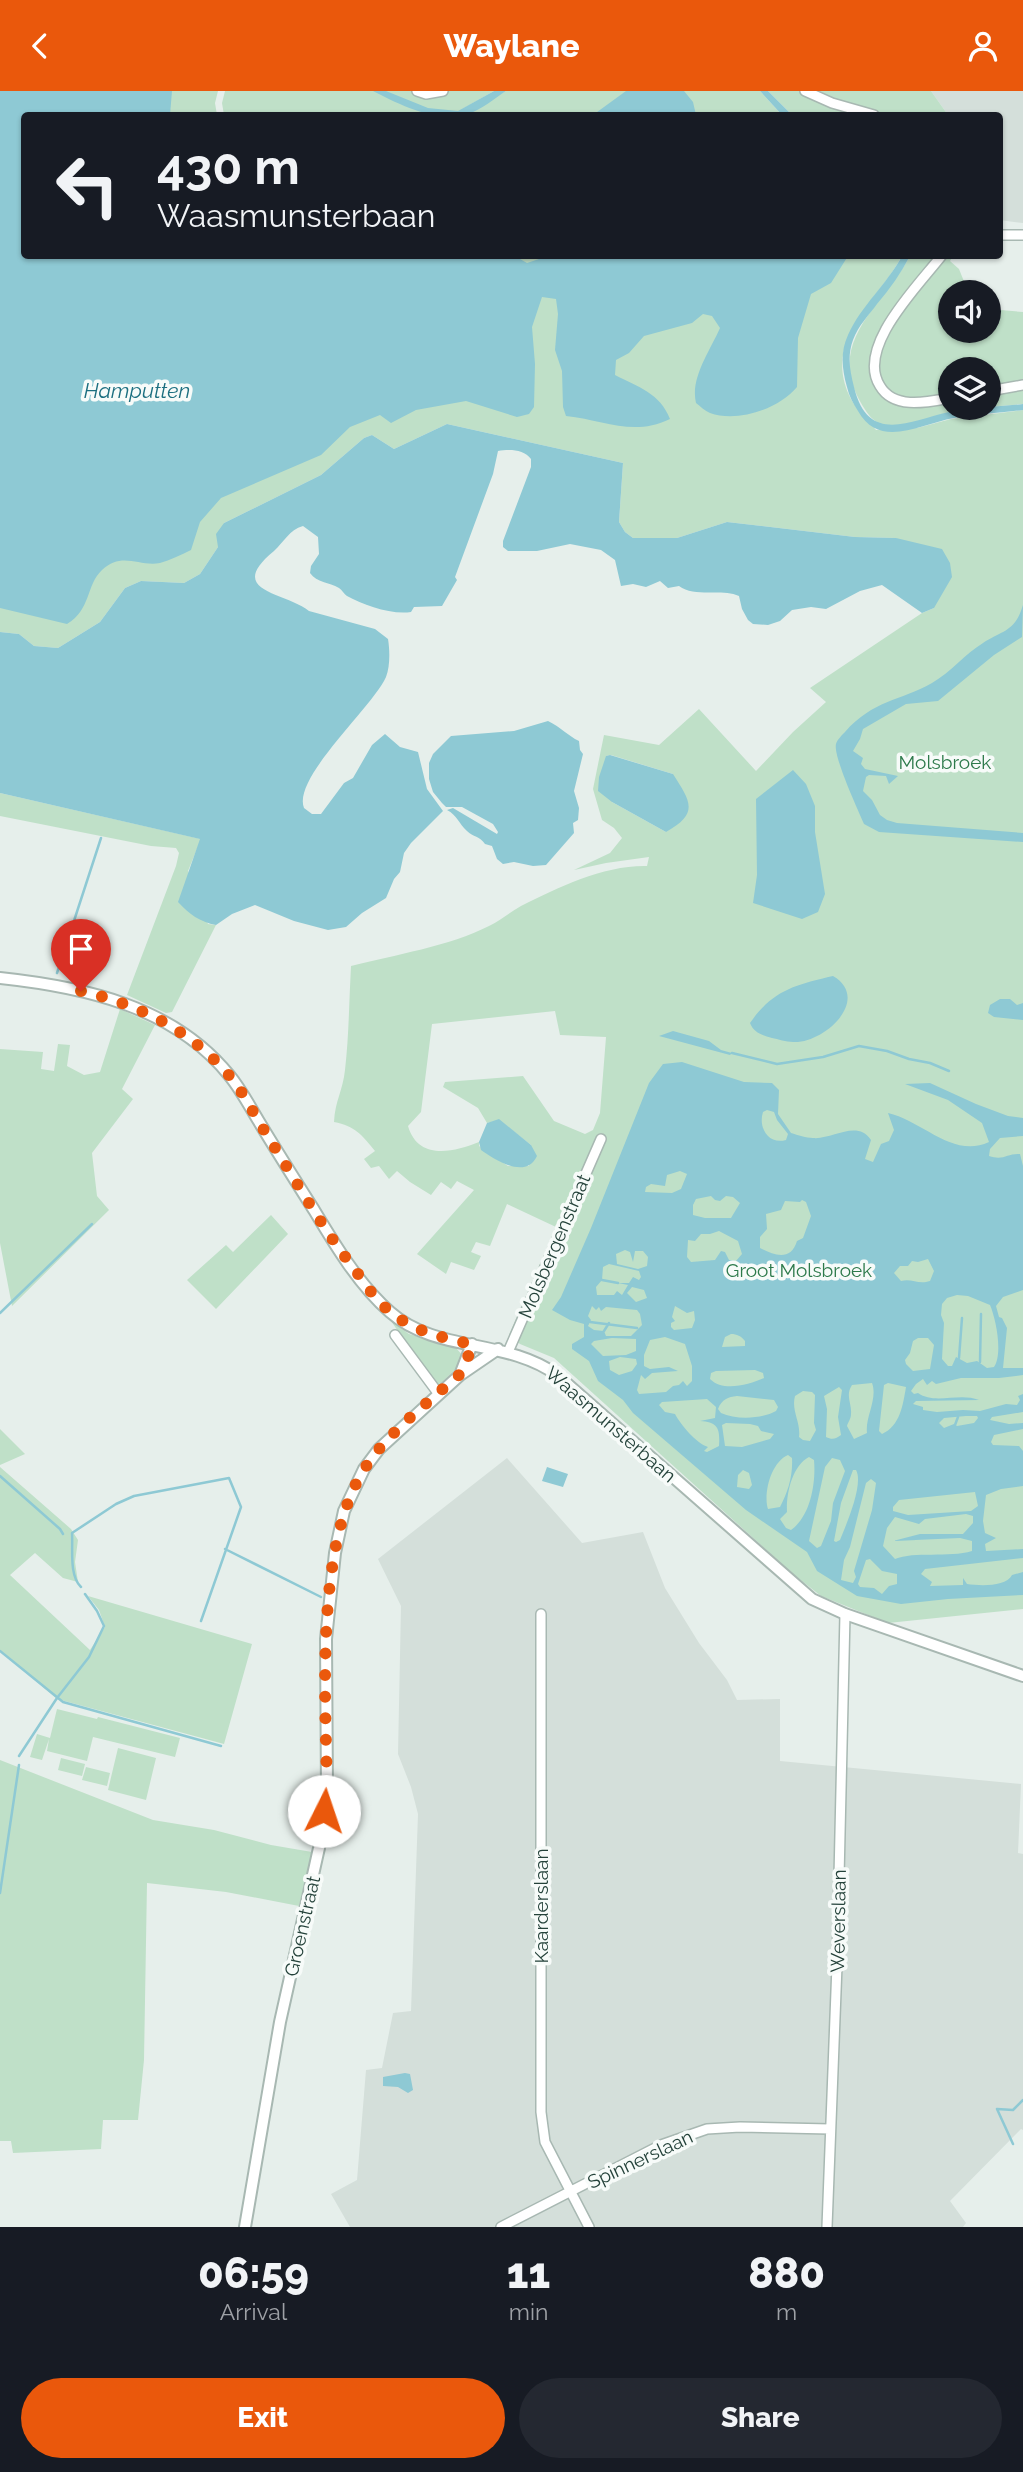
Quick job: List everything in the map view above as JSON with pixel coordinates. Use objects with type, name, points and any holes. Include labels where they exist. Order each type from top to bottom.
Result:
[{"type":"street","points":[[417,91],[426,94],[443,91]]},
{"type":"street","points":[[805,91],[832,103],[864,112]]},
{"type":"street","points":[[1003,235],[1023,235]]},
{"type":"street","points":[[938,400],[914,403],[891,397],[881,389],[873,365],[888,326],[939,259]]},
{"type":"street","points":[[1001,389],[1023,384]]},
{"type":"street","name":"Waasmunsterbaan","points":[[0,978],[67,988],[122,1002],[151,1014],[201,1047],[234,1081],[332,1240],[377,1299],[392,1314],[433,1336],[503,1350],[541,1363],[812,1599],[845,1614],[1023,1676]]},
{"type":"street","name":"Molsbergenstraat","points":[[503,1350],[601,1139]]},
{"type":"street","points":[[395,1335],[438,1393]]},
{"type":"street","name":"Groenstraat","points":[[460,1374],[472,1344]]},
{"type":"street","name":"Groenstraat","points":[[245,2227],[280,2022],[319,1848],[326,1804],[326,1639],[337,1543],[344,1511],[364,1469],[379,1449],[460,1374],[503,1350]]},
{"type":"street","name":"Kaarderslaan","points":[[541,1614],[541,2112],[545,2142],[589,2227]]},
{"type":"street","name":"Weverslaan","points":[[827,2227],[837,1965],[845,1614]]},
{"type":"street","name":"Spinnerslaan","points":[[501,2227],[661,2145],[707,2129],[830,2129]]},
{"type":"shaded area","points":[[931,91],[1023,91],[1023,223],[1003,220],[1003,112],[946,112]]},
{"type":"shaded area","points":[[507,1458],[582,1543],[643,1532],[665,1588],[699,1643],[727,1680],[737,1700],[780,1699],[780,1761],[1021,1784],[1018,1853],[1023,1854],[1023,2130],[1021,2129],[950,2201],[966,2223],[963,2227],[350,2227],[331,2194],[357,2180],[366,2070],[382,2068],[393,2013],[411,2011],[418,1814],[398,1754],[401,1606],[378,1559]]},
{"type":"green space","points":[[0,91],[218,91],[215,103],[216,112],[21,112],[21,259],[900,259],[848,338],[843,356],[843,375],[849,395],[857,408],[876,430],[917,428],[947,420],[1001,420],[1001,413],[1023,410],[1023,1609],[888,1623],[821,1596],[793,1574],[554,1358],[520,1344],[509,1335],[556,1227],[507,1204],[490,1246],[476,1242],[471,1252],[481,1256],[474,1270],[451,1262],[446,1274],[417,1254],[474,1190],[457,1181],[451,1189],[441,1182],[431,1195],[397,1171],[389,1179],[379,1166],[371,1168],[364,1159],[375,1151],[362,1136],[347,1126],[334,1122],[345,1070],[351,966],[440,945],[474,933],[521,906],[582,878],[615,869],[647,866],[649,857],[574,870],[610,853],[622,838],[602,820],[593,789],[604,735],[659,745],[699,709],[756,771],[826,702],[810,688],[922,613],[934,608],[896,538],[855,537],[727,522],[677,538],[633,538],[619,522],[623,463],[447,424],[394,449],[372,435],[364,438],[321,475],[224,523],[218,547],[200,574],[184,583],[141,581],[125,588],[100,622],[58,648],[34,646],[19,634],[0,632]],"holes":[[[611,755],[673,774],[666,832],[612,802],[606,756]],[[555,1011],[560,1035],[606,1037],[600,1113],[593,1130],[585,1134],[554,1121],[523,1076],[445,1082],[443,1087],[478,1108],[487,1123],[499,1120],[531,1145],[529,1166],[508,1166],[479,1146],[479,1142],[458,1149],[437,1151],[428,1149],[413,1137],[408,1126],[421,1112],[432,1024]]]},
{"type":"green space","points":[[225,91],[494,91],[454,112],[224,112],[222,103]]},
{"type":"green space","points":[[506,91],[760,91],[779,112],[469,112]]},
{"type":"green space","points":[[768,91],[931,91],[946,112],[789,112]]},
{"type":"green space","points":[[908,259],[951,259],[963,280],[938,280],[938,343],[1001,343],[1001,310],[1023,312],[1023,404],[1001,406],[1001,357],[938,357],[938,416],[894,426],[878,423],[861,403],[852,381],[850,361],[854,342],[873,308]]},
{"type":"green space","points":[[0,793],[201,839],[188,871],[208,924],[216,925],[172,1012],[166,1013],[127,995],[176,866],[179,853],[176,848],[151,846],[0,816]]},
{"type":"green space","points":[[120,1009],[155,1025],[122,1089],[133,1099],[92,1153],[97,1196],[109,1210],[12,1306],[0,1243],[0,1049],[43,1052],[41,1069],[54,1071],[58,1044],[70,1045],[67,1066],[84,1075],[100,1072]]},
{"type":"green space","points":[[271,1215],[288,1234],[216,1309],[187,1280],[226,1245],[233,1252]]},
{"type":"green space","points":[[391,1321],[409,1334],[456,1348],[464,1357],[461,1364],[439,1385],[422,1366]]},
{"type":"green space","points":[[0,1429],[25,1454],[0,1465]]},
{"type":"green space","points":[[0,1467],[71,1529],[78,1540],[75,1562],[78,1582],[63,1578],[35,1553],[10,1575],[90,1650],[105,1627],[99,1610],[88,1596],[252,1644],[224,1744],[57,1699],[0,1650]]},
{"type":"green space","points":[[57,1709],[180,1738],[175,1757],[93,1737],[87,1761],[47,1751],[49,1739],[42,1760],[30,1757],[37,1734],[50,1738]]},
{"type":"green space","points":[[118,1748],[156,1758],[146,1800],[108,1790]]},
{"type":"green space","points":[[61,1758],[85,1764],[82,1776],[58,1770]]},
{"type":"green space","points":[[0,1760],[153,1820],[214,1830],[271,1845],[312,1852],[299,1906],[226,1892],[147,1883],[144,2060],[138,2120],[103,2120],[101,2149],[13,2153],[11,2141],[0,2141]]},
{"type":"green space","points":[[86,1767],[110,1773],[107,1786],[82,1780]]},
{"type":"water","name":"Hamputten","points":[[0,91],[172,91],[170,112],[21,112],[21,259],[520,259],[527,263],[539,259],[846,259],[831,283],[811,294],[798,338],[797,387],[769,408],[745,415],[721,416],[708,412],[696,403],[698,374],[720,328],[712,316],[703,314],[692,323],[644,336],[629,353],[616,360],[615,375],[654,397],[670,419],[643,427],[631,427],[566,416],[563,407],[562,371],[555,350],[558,314],[556,299],[542,297],[532,327],[534,407],[529,414],[517,417],[466,401],[416,410],[391,423],[380,415],[350,427],[321,455],[221,498],[200,522],[191,550],[160,563],[124,560],[109,564],[97,576],[80,612],[67,624],[0,608]]},
{"type":"water","points":[[373,91],[386,91],[428,108],[458,111],[494,91],[506,91],[473,112],[422,112]]},
{"type":"water","points":[[626,91],[684,91],[693,102],[695,112],[597,112]]},
{"type":"water","points":[[760,91],[768,91],[789,112],[779,112]]},
{"type":"water","points":[[900,259],[908,259],[855,335],[850,352],[851,375],[860,405],[869,417],[880,423],[892,425],[938,415],[938,420],[947,420],[914,429],[889,432],[867,423],[854,405],[843,367],[848,335]]},
{"type":"water","points":[[1023,404],[1023,410],[1001,413],[1001,406]]},
{"type":"water","points":[[447,424],[623,463],[619,522],[633,538],[677,538],[727,522],[855,537],[896,538],[942,549],[950,563],[952,577],[934,608],[922,613],[882,585],[860,591],[826,609],[811,607],[792,610],[780,621],[768,625],[753,624],[742,609],[739,596],[685,590],[679,586],[668,588],[660,581],[646,587],[633,584],[621,586],[615,560],[601,550],[570,544],[537,551],[508,551],[503,547],[503,541],[531,467],[531,459],[520,452],[498,451],[493,474],[455,577],[457,580],[442,606],[414,607],[411,612],[403,613],[386,611],[347,596],[339,588],[316,579],[310,573],[319,554],[318,537],[303,526],[287,537],[260,565],[255,575],[257,583],[264,589],[309,611],[375,629],[388,639],[386,677],[310,779],[304,795],[304,808],[312,814],[321,814],[344,783],[353,778],[372,745],[385,734],[400,747],[418,752],[427,789],[443,811],[404,853],[400,872],[386,898],[346,927],[328,930],[294,921],[255,905],[232,914],[216,925],[205,922],[178,902],[200,839],[0,793],[0,632],[19,634],[34,646],[58,648],[100,622],[125,588],[141,581],[184,583],[200,574],[218,547],[216,534],[224,523],[321,475],[364,438],[372,435],[394,449]]},
{"type":"water","points":[[1023,605],[1022,637],[994,655],[938,701],[906,704],[863,729],[853,751],[863,758],[861,764],[865,769],[898,776],[889,784],[886,776],[866,777],[863,791],[872,800],[880,815],[887,820],[1023,833],[1023,842],[879,832],[864,824],[838,760],[838,739],[866,713],[920,689],[945,674],[976,647],[1012,625]]},
{"type":"water","points":[[548,721],[579,741],[583,754],[574,791],[579,808],[578,820],[573,823],[574,833],[546,865],[533,866],[514,862],[503,864],[497,859],[492,846],[469,833],[447,810],[453,808],[497,834],[493,824],[462,807],[446,807],[433,792],[429,779],[429,763],[433,754],[451,736],[514,731]]},
{"type":"water","points":[[606,756],[673,774],[689,806],[684,819],[666,832],[612,802],[598,791],[599,777]]},
{"type":"water","points":[[793,770],[806,784],[815,806],[815,832],[825,894],[818,912],[802,919],[753,903],[757,875],[756,799]]},
{"type":"water","points":[[833,976],[844,986],[848,996],[846,1008],[830,1028],[818,1036],[805,1041],[788,1042],[762,1035],[750,1023],[767,1003],[786,990]]},
{"type":"water","points":[[1000,999],[1010,999],[1017,1005],[1023,1003],[1023,1020],[994,1017],[988,1013],[990,1005]]},
{"type":"water","points":[[673,1031],[709,1041],[721,1050],[732,1053],[730,1055],[659,1036]]},
{"type":"water","points":[[682,1062],[744,1082],[772,1083],[779,1090],[778,1114],[791,1133],[820,1138],[859,1131],[871,1140],[865,1159],[873,1162],[881,1144],[889,1141],[894,1130],[888,1113],[963,1146],[989,1142],[982,1123],[948,1100],[905,1084],[930,1083],[976,1104],[1008,1116],[1023,1118],[1023,1136],[1000,1138],[990,1149],[989,1156],[998,1158],[1020,1154],[1023,1166],[1023,1290],[1003,1297],[996,1306],[999,1317],[1007,1328],[1003,1368],[1023,1368],[1023,1375],[961,1378],[936,1384],[932,1381],[927,1385],[923,1379],[911,1391],[932,1398],[963,1397],[979,1400],[916,1401],[913,1404],[923,1407],[923,1410],[937,1412],[980,1411],[1006,1404],[1017,1405],[1020,1400],[1018,1396],[1023,1394],[1023,1412],[992,1417],[990,1420],[1009,1424],[1023,1423],[1023,1429],[994,1435],[991,1442],[993,1445],[1019,1446],[1023,1451],[1023,1486],[1001,1489],[986,1495],[983,1521],[985,1533],[996,1538],[985,1544],[986,1551],[1023,1549],[1023,1558],[925,1569],[921,1574],[932,1582],[930,1586],[963,1585],[963,1578],[967,1584],[985,1585],[999,1584],[1012,1575],[1023,1572],[1023,1595],[901,1604],[857,1596],[817,1571],[807,1552],[746,1510],[633,1413],[623,1400],[598,1381],[589,1361],[572,1349],[572,1344],[584,1337],[584,1324],[552,1310],[561,1297],[591,1228],[649,1083],[663,1064]],"holes":[[[767,1110],[774,1112],[788,1134],[786,1140],[774,1140],[763,1129],[763,1112]],[[680,1171],[687,1174],[681,1189],[672,1193],[645,1192],[646,1187],[651,1184],[665,1186],[667,1175]],[[711,1196],[720,1201],[726,1196],[733,1197],[740,1203],[731,1218],[693,1215],[696,1199]],[[785,1201],[806,1202],[811,1216],[803,1238],[797,1241],[791,1252],[777,1255],[760,1248],[760,1237],[767,1229],[766,1214],[781,1210]],[[719,1231],[738,1241],[742,1254],[736,1261],[729,1260],[725,1252],[721,1251],[715,1260],[691,1262],[687,1257],[688,1240],[695,1241],[701,1234]],[[625,1250],[630,1252],[633,1262],[635,1251],[643,1251],[648,1257],[647,1266],[638,1269],[617,1264],[616,1254]],[[928,1259],[934,1271],[930,1281],[901,1281],[894,1273],[900,1266]],[[609,1264],[639,1271],[639,1280],[633,1277],[629,1283],[618,1283],[628,1285],[622,1295],[617,1291],[614,1295],[597,1295],[596,1287],[602,1280],[603,1267]],[[632,1287],[644,1290],[647,1298],[636,1302],[627,1293]],[[968,1296],[990,1305],[998,1345],[994,1367],[987,1368],[977,1361],[967,1363],[956,1357],[952,1366],[948,1366],[942,1359],[944,1323],[941,1315],[942,1304],[947,1298]],[[592,1306],[596,1310],[599,1307],[601,1311],[606,1307],[637,1310],[640,1314],[642,1325],[631,1336],[606,1336],[604,1331],[588,1326]],[[675,1306],[687,1313],[694,1311],[692,1328],[674,1330],[671,1323],[675,1321],[672,1317]],[[731,1334],[745,1341],[745,1346],[722,1347],[725,1337]],[[665,1337],[685,1344],[692,1366],[692,1381],[687,1386],[683,1381],[666,1392],[639,1394],[637,1390],[641,1375],[645,1379],[652,1373],[678,1371],[669,1367],[650,1369],[644,1366],[644,1355],[650,1340]],[[612,1338],[636,1339],[636,1351],[626,1355],[603,1356],[591,1344]],[[918,1338],[928,1338],[934,1345],[930,1369],[913,1371],[905,1360],[913,1341]],[[620,1357],[636,1359],[637,1364],[632,1371],[619,1375],[610,1370],[609,1361]],[[755,1370],[763,1373],[764,1378],[736,1386],[715,1383],[710,1379],[711,1373],[716,1371]],[[872,1383],[873,1395],[867,1433],[854,1439],[847,1426],[851,1417],[849,1396],[852,1385]],[[888,1383],[906,1387],[900,1414],[882,1434],[879,1431],[884,1385]],[[839,1387],[842,1390],[838,1417],[841,1435],[830,1439],[826,1437],[827,1409],[824,1396]],[[803,1391],[812,1392],[815,1395],[816,1430],[810,1441],[799,1437],[794,1407],[795,1396]],[[737,1396],[774,1400],[778,1407],[776,1411],[764,1416],[734,1417],[721,1413],[718,1409],[726,1399]],[[707,1399],[716,1407],[715,1418],[700,1421],[715,1425],[719,1446],[704,1451],[708,1447],[685,1428],[675,1414],[665,1412],[659,1405],[662,1402]],[[944,1418],[978,1418],[974,1423],[957,1426],[954,1424],[944,1428],[939,1423]],[[750,1424],[758,1426],[761,1431],[774,1434],[770,1439],[742,1447],[725,1446],[722,1425]],[[788,1455],[792,1458],[791,1477],[783,1501],[780,1507],[768,1509],[770,1479],[782,1459]],[[809,1457],[814,1460],[814,1478],[808,1508],[791,1530],[786,1528],[780,1519],[787,1512],[791,1481],[803,1461]],[[832,1458],[840,1460],[845,1471],[821,1546],[817,1548],[809,1541],[825,1467]],[[743,1470],[749,1473],[752,1485],[749,1489],[737,1487],[738,1475]],[[853,1470],[856,1470],[856,1494],[840,1540],[834,1541],[841,1503]],[[871,1479],[876,1483],[872,1510],[854,1571],[856,1577],[853,1583],[841,1580],[866,1483]],[[975,1492],[978,1506],[971,1511],[908,1515],[893,1511],[899,1500]],[[966,1514],[973,1516],[973,1523],[963,1534],[920,1534],[893,1541],[960,1538],[972,1541],[972,1551],[912,1555],[895,1559],[883,1546],[887,1528],[895,1517],[919,1524],[925,1519]],[[870,1559],[882,1571],[897,1574],[897,1584],[889,1586],[882,1594],[874,1588],[860,1587],[858,1584],[866,1560]]]},
{"type":"water","points":[[499,1119],[531,1145],[537,1156],[526,1167],[510,1166],[481,1150],[479,1142],[487,1123]]},
{"type":"water","points":[[547,1467],[568,1474],[563,1487],[542,1481]]},
{"type":"water","points":[[410,2074],[413,2090],[408,2093],[398,2087],[383,2086],[383,2077]]},
{"type":"waterway","points":[[57,973],[101,838]]},
{"type":"waterway","points":[[732,1053],[777,1064],[823,1057],[859,1046],[887,1051],[949,1071]]},
{"type":"waterway","points":[[0,1313],[92,1224]]},
{"type":"waterway","points":[[602,1280],[618,1283]]},
{"type":"waterway","points":[[980,1362],[981,1314]]},
{"type":"waterway","points":[[959,1358],[962,1318]]},
{"type":"waterway","points":[[590,1322],[637,1328]]},
{"type":"waterway","points":[[604,1331],[609,1323]]},
{"type":"waterway","points":[[955,1425],[958,1417]]},
{"type":"waterway","points":[[0,1476],[63,1534]]},
{"type":"waterway","points":[[81,1587],[73,1569],[72,1533],[116,1504],[134,1496],[229,1478],[241,1507],[201,1621]]},
{"type":"waterway","points":[[225,1549],[321,1597]]},
{"type":"waterway","points":[[19,1756],[57,1698],[89,1657],[104,1626],[85,1594]]},
{"type":"waterway","points":[[0,1651],[63,1702],[221,1746]]},
{"type":"waterway","points":[[0,1893],[19,1765]]},
{"type":"waterway","points":[[1013,2144],[997,2109],[1013,2110],[1023,2100]]},
{"type":"route","points":[[81,991],[122,1002],[151,1014],[201,1047],[234,1081],[332,1240],[377,1299],[392,1314],[412,1327],[433,1336],[472,1344],[460,1374],[379,1449],[364,1469],[344,1511],[335,1553],[326,1639],[327,1793],[324,1811]]},
{"type":"park label","name":"Molsbroek","points":[[945,762]]},
{"type":"park label","name":"Groot Molsbroek","points":[[799,1270]]}]
